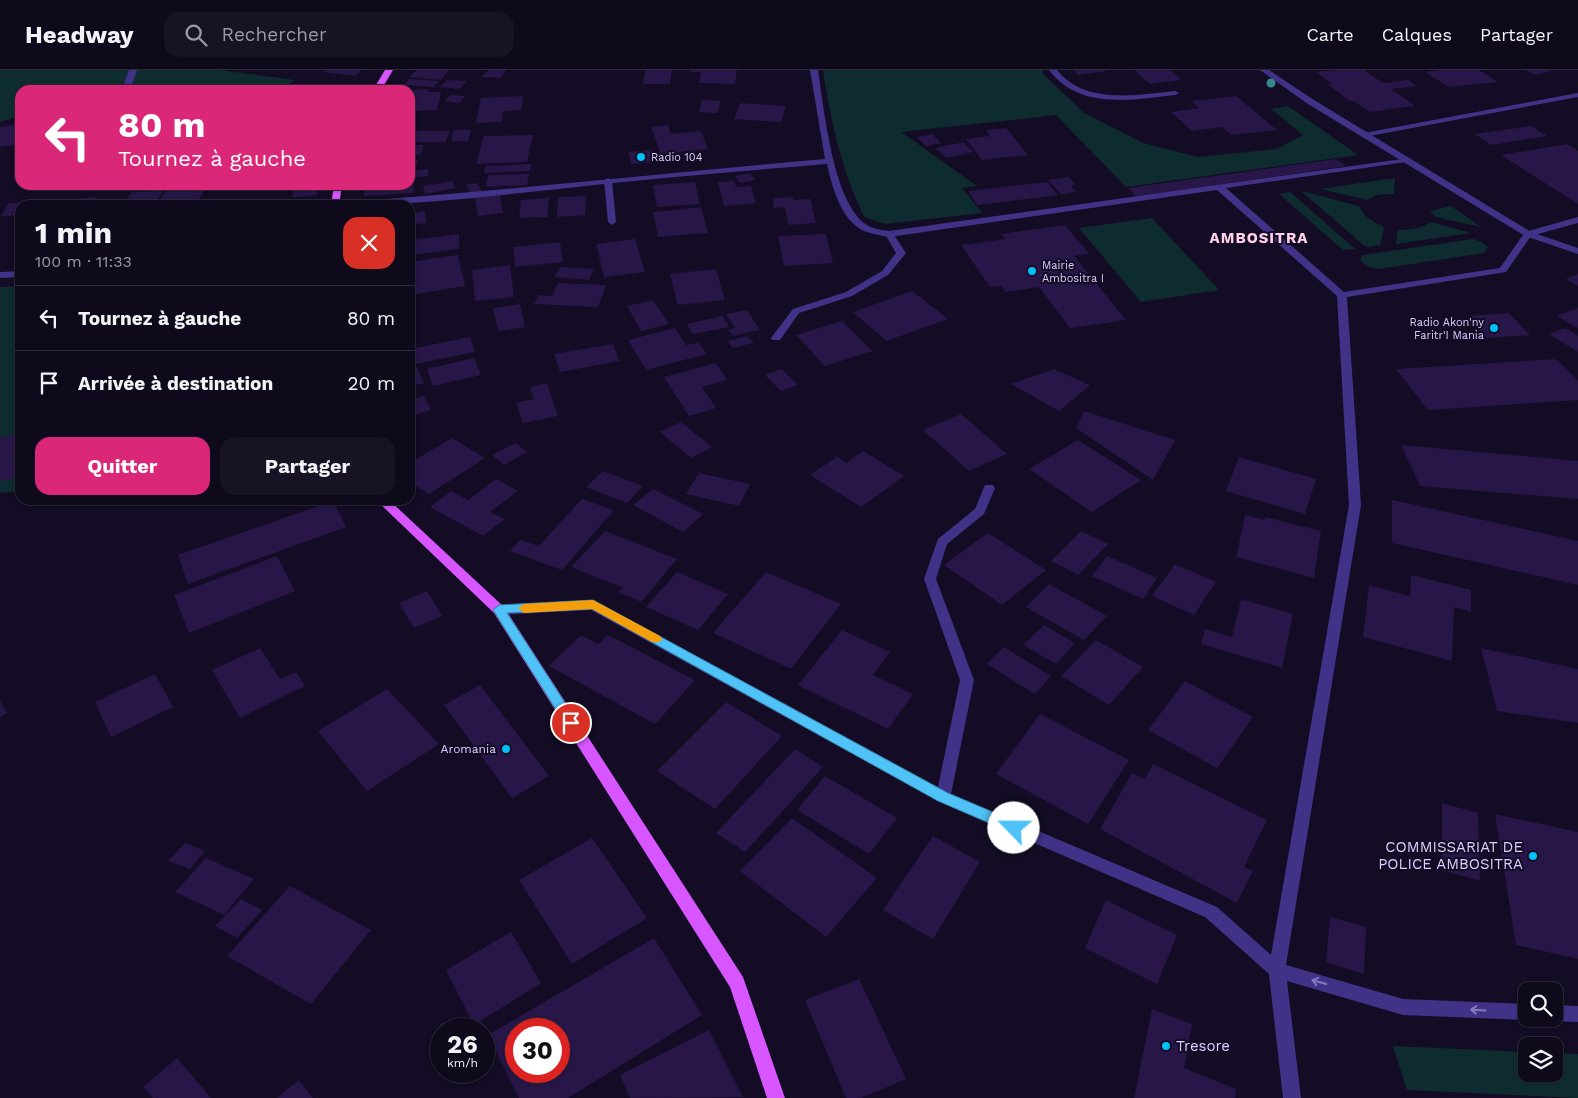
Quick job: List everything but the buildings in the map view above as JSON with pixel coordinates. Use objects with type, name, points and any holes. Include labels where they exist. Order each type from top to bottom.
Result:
[{"type":"main road","points":[[380,85],[389,70]]},
{"type":"main road","points":[[387,505],[499,610],[736,983],[776,1098]]},
{"type":"street","points":[[128,85],[133,70]]},
{"type":"street","points":[[814,70],[829,161],[844,206],[862,227],[889,234],[1406,160]]},
{"type":"street","points":[[1053,70],[1058,79],[1077,92],[1119,98],[1176,93]]},
{"type":"street","points":[[1264,70],[1364,135],[1528,234],[1578,251]]},
{"type":"street","points":[[1364,135],[1578,95]]},
{"type":"street","points":[[415,200],[829,161]]},
{"type":"street","points":[[608,181],[612,222]]},
{"type":"street","points":[[1219,187],[1342,296],[1355,506],[1277,970],[1292,1098]]},
{"type":"street","points":[[1342,296],[1503,270],[1528,234],[1578,220]]},
{"type":"street","points":[[776,338],[796,311],[849,294],[885,273],[901,253],[889,234]]},
{"type":"street","points":[[0,275],[15,274]]},
{"type":"street","points":[[943,797],[967,680],[930,579],[942,542],[980,511],[989,488]]},
{"type":"street","points":[[499,610],[593,605],[943,797],[1211,912],[1277,970],[1402,1007],[1518,1012]]},
{"type":"street","points":[[1563,1013],[1578,1014]]},
{"type":"green space","points":[[0,70],[219,70],[295,80],[288,85],[15,85],[15,118],[0,122]]},
{"type":"green space","points":[[823,70],[1043,70],[1043,74],[1084,113],[1143,143],[1198,157],[1276,149],[1303,135],[1271,109],[1288,106],[1358,155],[1126,187],[1056,115],[901,132],[977,186],[962,188],[982,213],[885,224],[864,217],[856,200],[838,145],[829,108]]},
{"type":"green space","points":[[1395,178],[1394,194],[1377,195],[1368,200],[1320,189]]},
{"type":"green space","points":[[1301,191],[1359,206],[1366,216],[1384,227],[1380,245],[1366,247]]},
{"type":"green space","points":[[1290,192],[1355,249],[1343,250],[1279,194]]},
{"type":"green space","points":[[1451,206],[1481,227],[1436,217],[1430,211]]},
{"type":"green space","points":[[1152,218],[1219,290],[1141,302],[1079,228]]},
{"type":"green space","points":[[1431,222],[1471,233],[1396,244],[1398,230],[1415,229]]},
{"type":"green space","points":[[1473,239],[1488,247],[1484,253],[1379,269],[1369,267],[1360,260],[1363,255]]},
{"type":"green space","points":[[15,286],[15,492],[0,493],[0,287]]},
{"type":"green space","points":[[1393,1046],[1518,1052],[1518,1082],[1563,1082],[1563,1053],[1578,1054],[1578,1098],[1407,1090]]},
{"type":"slow traffic","points":[[524,608],[593,605],[656,639]]},
{"type":"place","name":"Radio 104","points":[[641,157]]},
{"type":"place","name":"Mairie Ambositra I","points":[[1032,271]]},
{"type":"place","name":"Radio Akon'ny Faritr'I Mania","points":[[1494,328]]},
{"type":"place","name":"Aromania","points":[[506,749]]},
{"type":"place","name":"COMMISSARIAT DE POLICE AMBOSITRA","points":[[1533,856]]},
{"type":"place","name":"Tresore","points":[[1166,1046]]},
{"type":"district","name":"AMBOSITRA","points":[[1259,238]]},
{"type":"route","points":[[571,723],[499,610],[593,605],[943,797],[1014,828]]}]
